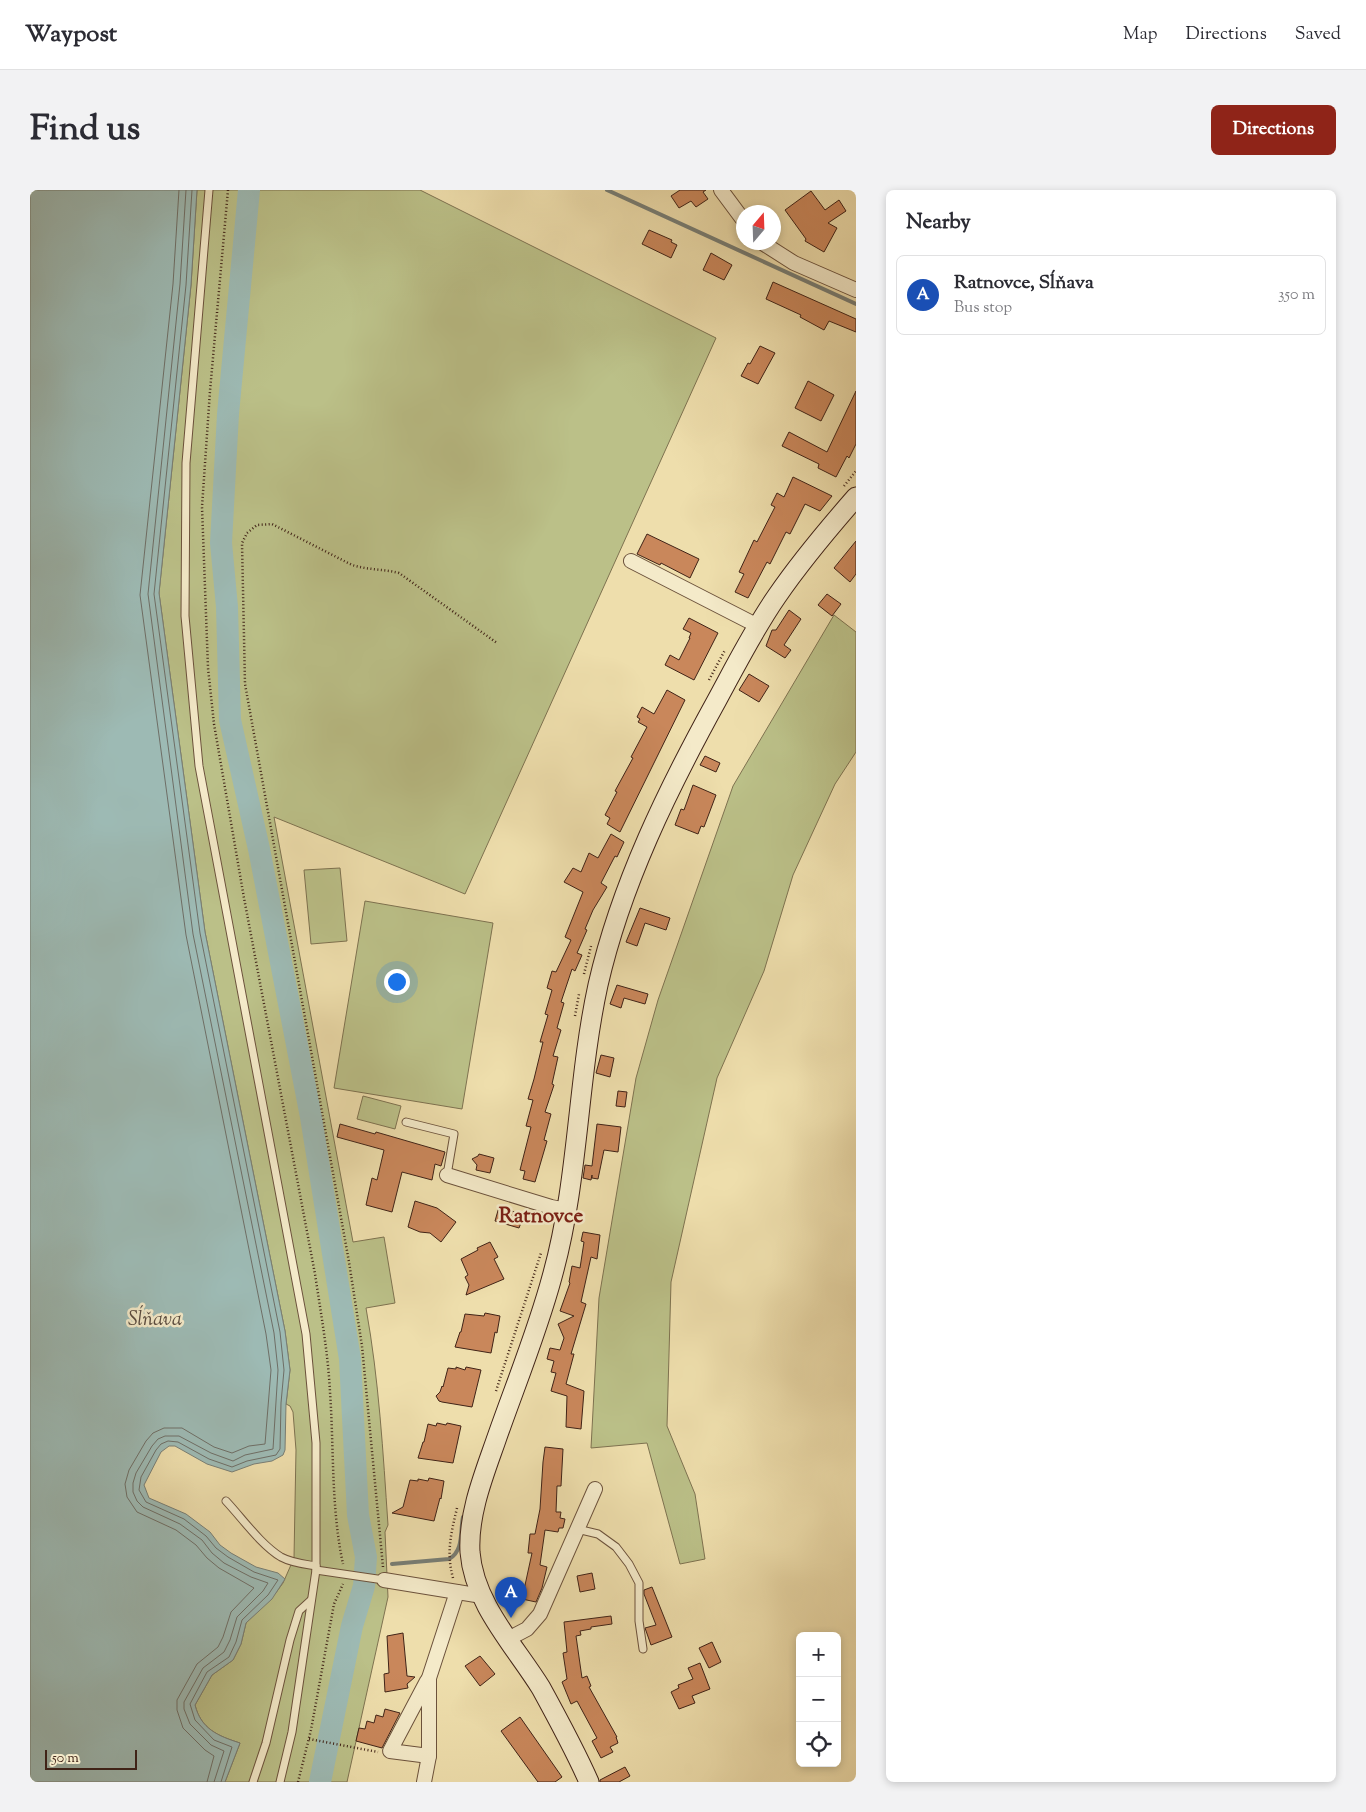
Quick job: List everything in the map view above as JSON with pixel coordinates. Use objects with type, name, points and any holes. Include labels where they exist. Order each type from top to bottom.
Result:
[{"type":"main road","points":[[589,1782],[563,1727],[482,1596],[474,1576],[470,1552],[475,1509],[484,1475],[549,1288],[557,1259],[567,1210],[589,1036],[599,983],[626,893],[660,813],[707,719],[758,626],[804,559],[856,497]]},
{"type":"street","points":[[720,190],[736,211]]},
{"type":"street","points":[[774,250],[794,263],[856,290]]},
{"type":"street","points":[[631,561],[758,626]]},
{"type":"street","points":[[447,1175],[551,1207],[567,1210]]},
{"type":"street","points":[[508,1639],[527,1628],[540,1614],[595,1489]]},
{"type":"street","points":[[379,1580],[482,1596]]},
{"type":"street","points":[[429,1756],[390,1751],[429,1678],[456,1592]]},
{"type":"street","points":[[424,1782],[429,1756],[429,1678]]},
{"type":"lane","points":[[209,190],[186,463],[184,616],[199,766],[306,1334],[316,1443],[316,1568],[292,1732],[280,1782]]},
{"type":"lane","points":[[406,1122],[454,1134],[447,1175]]},
{"type":"lane","points":[[226,1501],[266,1544],[280,1556],[346,1576],[379,1580]]},
{"type":"lane","points":[[577,1529],[598,1534],[616,1547],[629,1564],[638,1583],[639,1621],[643,1649]]},
{"type":"lane","points":[[254,1782],[266,1744],[290,1640],[299,1611],[311,1600]]},
{"type":"path","points":[[228,190],[210,391],[202,507],[208,668],[215,733],[315,1274],[330,1392],[340,1551],[346,1576],[334,1604],[309,1739],[298,1782]]},
{"type":"path","points":[[379,1580],[362,1346],[349,1262],[245,684],[242,543],[247,532],[257,525],[272,524],[352,565],[399,574],[498,643]]},
{"type":"path","points":[[309,1739],[386,1754],[390,1751]]},
{"type":"green space","points":[[197,190],[420,190],[716,338],[465,894],[274,817],[353,1242],[384,1237],[395,1303],[366,1308],[374,1362],[382,1443],[388,1525],[385,1532],[388,1597],[347,1782],[225,1782],[240,1743],[218,1734],[206,1726],[201,1720],[195,1705],[212,1675],[233,1660],[241,1644],[246,1623],[275,1594],[283,1583],[294,1558],[296,1450],[293,1412],[290,1406],[286,1404],[290,1370],[285,1331],[205,932],[159,593],[191,285]]},
{"type":"green space","points":[[834,615],[856,632],[856,752],[835,784],[793,875],[764,971],[717,1078],[671,1282],[667,1426],[695,1494],[705,1559],[680,1564],[647,1443],[591,1448],[599,1298],[636,1078],[658,1000],[733,786]]},
{"type":"green space","points":[[340,868],[347,941],[311,944],[304,870]]},
{"type":"green space","points":[[365,901],[493,923],[462,1109],[334,1088]]},
{"type":"green space","points":[[363,1096],[401,1106],[395,1129],[357,1119]]},
{"type":"water","name":"Sĺňava","points":[[30,190],[197,190],[191,285],[159,593],[205,932],[285,1331],[290,1370],[286,1404],[285,1450],[283,1455],[272,1461],[254,1464],[232,1472],[207,1464],[175,1446],[169,1446],[161,1452],[144,1485],[149,1498],[186,1514],[210,1532],[220,1545],[231,1553],[256,1567],[278,1573],[285,1579],[272,1599],[246,1623],[241,1644],[233,1660],[212,1675],[195,1705],[201,1720],[206,1726],[218,1734],[240,1743],[225,1782],[30,1782]]},
{"type":"building","points":[[680,190],[706,190],[703,192],[708,199],[696,207],[691,201],[679,208],[671,196]]},
{"type":"building","points":[[811,191],[825,210],[839,200],[846,211],[828,223],[837,228],[824,252],[805,241],[806,239],[785,210]]},
{"type":"building","points":[[649,230],[672,240],[671,242],[677,245],[671,258],[642,244]]},
{"type":"building","points":[[711,253],[732,265],[724,280],[703,270]]},
{"type":"building","points":[[773,282],[856,319],[856,332],[829,321],[824,330],[800,317],[801,315],[766,299]]},
{"type":"building","points":[[760,346],[775,353],[758,384],[741,376]]},
{"type":"building","points":[[808,381],[834,395],[821,421],[795,408]]},
{"type":"building","points":[[856,391],[856,444],[836,477],[818,468],[819,464],[782,446],[789,432],[827,452]]},
{"type":"building","points":[[793,477],[832,496],[820,511],[805,504],[790,534],[786,532],[770,564],[767,562],[748,598],[735,592],[744,574],[739,572],[754,540],[757,542],[775,507],[771,505],[777,493],[784,497]]},
{"type":"building","points":[[647,534],[699,559],[690,578],[661,563],[660,565],[637,554]]},
{"type":"building","points":[[856,541],[856,574],[850,582],[834,568]]},
{"type":"building","points":[[827,594],[841,604],[832,616],[818,605]]},
{"type":"building","points":[[789,610],[801,619],[784,645],[791,650],[785,658],[766,646],[772,630],[776,630]]},
{"type":"building","points":[[689,618],[718,633],[694,680],[665,665],[670,655],[679,660],[690,638],[691,633],[683,629]]},
{"type":"building","points":[[749,674],[769,686],[759,702],[739,690]]},
{"type":"building","points":[[667,690],[685,700],[620,832],[607,824],[610,818],[605,815],[617,792],[615,791],[633,758],[631,757],[647,727],[638,722],[640,719],[637,717],[642,707],[654,714]]},
{"type":"building","points":[[705,756],[720,763],[716,772],[700,765]]},
{"type":"building","points":[[693,785],[716,795],[704,827],[701,826],[698,834],[675,825],[681,809],[684,810]]},
{"type":"building","points":[[611,834],[624,842],[601,883],[607,887],[593,910],[585,929],[587,930],[577,953],[582,955],[575,971],[572,969],[561,1002],[564,1003],[557,1028],[561,1030],[553,1056],[558,1057],[552,1084],[554,1085],[545,1112],[551,1114],[544,1140],[547,1141],[535,1182],[523,1179],[525,1171],[520,1170],[531,1127],[526,1126],[533,1100],[528,1099],[543,1042],[540,1042],[548,1015],[545,1014],[552,990],[547,988],[552,971],[556,972],[571,940],[565,937],[583,892],[564,882],[573,868],[581,872],[589,853],[598,858]]},
{"type":"building","points":[[640,908],[670,918],[666,930],[645,923],[637,946],[626,942]]},
{"type":"building","points":[[617,985],[648,994],[645,1004],[624,998],[621,1008],[610,1004]]},
{"type":"building","points":[[601,1055],[614,1058],[610,1077],[596,1073]]},
{"type":"building","points":[[618,1091],[627,1092],[625,1107],[616,1106]]},
{"type":"building","points":[[340,1124],[375,1134],[376,1132],[445,1152],[441,1166],[435,1164],[432,1180],[402,1172],[392,1212],[366,1205],[372,1178],[377,1180],[384,1150],[337,1137]]},
{"type":"building","points":[[597,1124],[621,1127],[618,1152],[604,1150],[598,1179],[592,1178],[592,1175],[591,1180],[583,1178],[585,1165],[592,1166]]},
{"type":"building","points":[[479,1154],[494,1158],[490,1173],[476,1170],[477,1165],[472,1159]]},
{"type":"building","points":[[415,1201],[437,1208],[456,1222],[441,1242],[430,1233],[420,1232],[408,1227]]},
{"type":"building","points":[[499,1207],[524,1215],[519,1228],[495,1221]]},
{"type":"building","points":[[583,1232],[600,1235],[597,1259],[591,1257],[581,1302],[586,1304],[571,1354],[574,1354],[566,1384],[584,1391],[581,1429],[566,1427],[567,1396],[551,1391],[556,1373],[551,1372],[554,1361],[547,1359],[550,1348],[560,1350],[564,1338],[558,1324],[574,1316],[560,1311],[570,1283],[572,1266],[580,1268],[584,1242],[581,1241]]},
{"type":"building","points":[[490,1242],[498,1257],[494,1259],[504,1279],[466,1295],[469,1285],[465,1277],[468,1275],[461,1259]]},
{"type":"building","points":[[485,1313],[500,1316],[491,1353],[455,1347],[465,1314],[484,1316]]},
{"type":"building","points":[[456,1367],[465,1370],[466,1367],[481,1370],[472,1407],[442,1402],[436,1396],[443,1387],[448,1368],[456,1369]]},
{"type":"building","points":[[437,1423],[461,1426],[453,1463],[418,1458],[428,1424],[436,1426]]},
{"type":"building","points":[[545,1447],[563,1449],[561,1486],[557,1486],[556,1512],[561,1512],[560,1518],[565,1519],[563,1528],[559,1528],[558,1532],[545,1530],[540,1565],[547,1567],[542,1588],[536,1602],[522,1599],[532,1553],[528,1553],[530,1534],[535,1534],[540,1509]]},
{"type":"building","points":[[429,1478],[444,1481],[434,1521],[392,1513],[403,1507],[410,1480],[428,1481]]},
{"type":"building","points":[[592,1573],[595,1589],[580,1592],[577,1576]]},
{"type":"building","points":[[652,1587],[672,1637],[651,1645],[645,1628],[656,1625],[644,1590]]},
{"type":"building","points":[[611,1616],[612,1624],[591,1627],[591,1629],[580,1631],[581,1635],[576,1636],[582,1678],[587,1676],[591,1686],[589,1687],[617,1737],[618,1743],[610,1747],[613,1752],[601,1758],[592,1741],[597,1738],[577,1701],[571,1704],[562,1682],[567,1679],[563,1653],[567,1652],[564,1622]]},
{"type":"building","points":[[403,1633],[407,1676],[415,1677],[407,1684],[408,1688],[385,1692],[384,1674],[389,1673],[387,1636]]},
{"type":"building","points":[[712,1642],[721,1662],[709,1668],[699,1648]]},
{"type":"building","points":[[480,1656],[495,1674],[480,1686],[465,1666]]},
{"type":"building","points":[[700,1663],[710,1689],[692,1696],[695,1703],[679,1709],[671,1692],[679,1688],[678,1685],[693,1679],[688,1668]]},
{"type":"building","points":[[385,1709],[400,1713],[382,1748],[356,1741],[359,1728],[365,1729],[367,1721],[374,1723],[376,1715],[383,1717]]},
{"type":"building","points":[[520,1717],[562,1777],[555,1782],[538,1782],[501,1731]]},
{"type":"building","points":[[625,1767],[630,1776],[619,1782],[600,1782],[600,1780]]},
{"type":"waterway","points":[[249,190],[228,414],[221,543],[227,607],[230,720],[259,849],[311,1117],[350,1359],[358,1515],[366,1557],[364,1586],[352,1626],[320,1782]]},
{"type":"waterway","points":[[607,190],[856,304]]},
{"type":"waterway","points":[[392,1564],[449,1559],[454,1555],[459,1546],[463,1517]]},
{"type":"waterway","points":[[366,1564],[373,1565]]},
{"type":"place","name":"Ratnovce, Sĺňava","points":[[511,1618]]},
{"type":"district","name":"Ratnovce","points":[[541,1217]]}]
